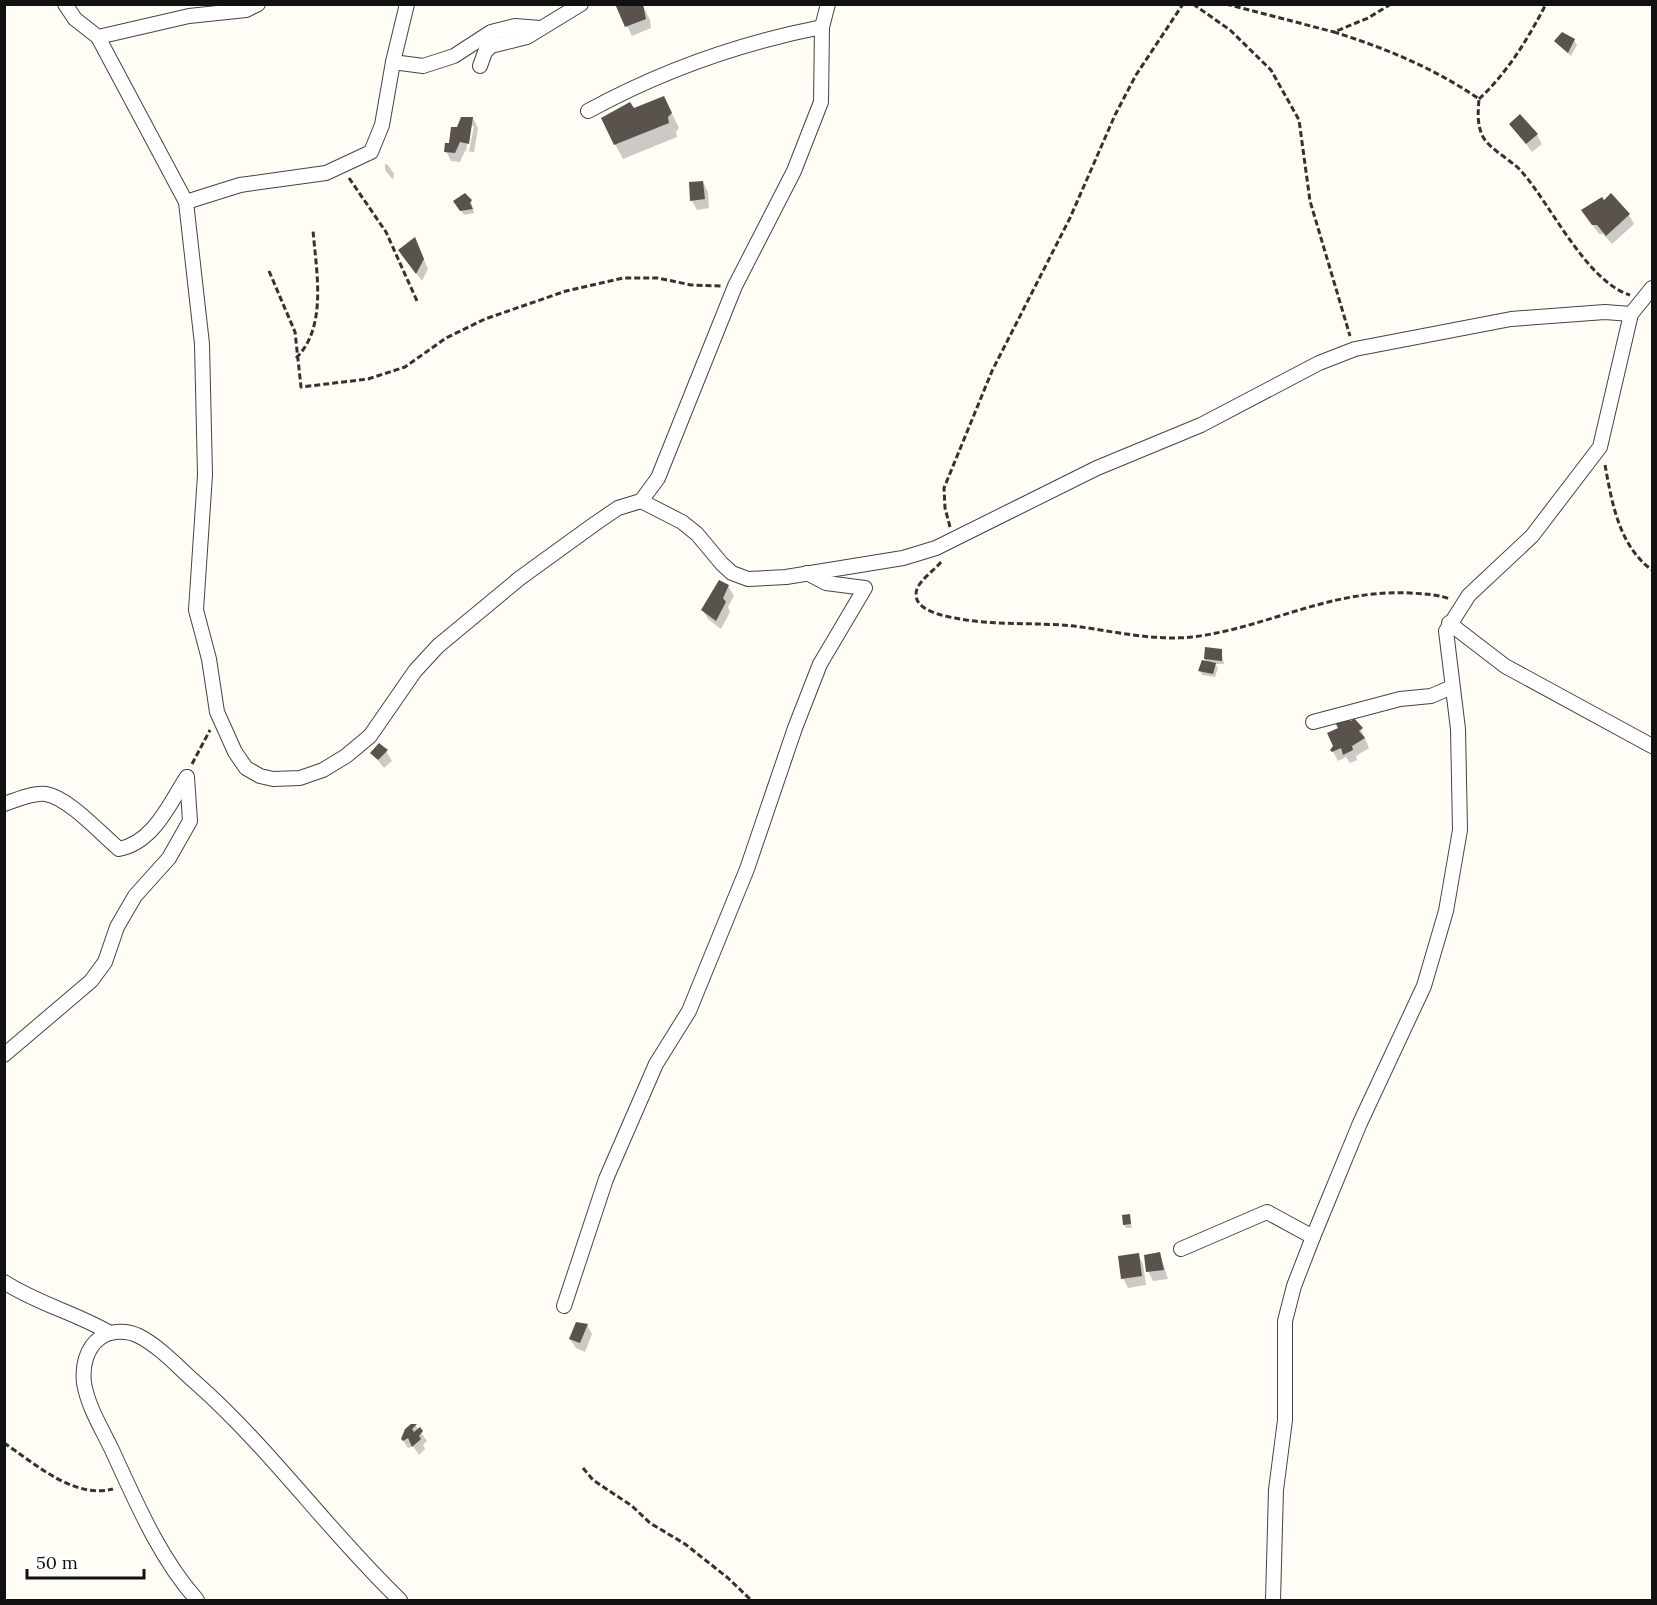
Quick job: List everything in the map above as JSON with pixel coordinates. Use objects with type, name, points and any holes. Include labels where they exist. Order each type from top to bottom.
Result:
[{"type":"street","points":[[64,4],[75,19],[98,37],[186,202],[202,344],[205,475],[196,610],[208,659],[217,712],[235,752],[246,768],[260,776],[273,779],[300,778],[323,770],[346,756],[370,736],[416,671],[438,646],[520,578],[596,523],[618,508],[641,501],[658,478],[735,286],[794,171],[821,102],[822,27],[828,4]]},
{"type":"street","points":[[98,37],[189,16],[246,10],[258,4]]},
{"type":"street","points":[[186,202],[240,185],[326,172],[371,152],[382,125],[393,62],[407,4]]},
{"type":"street","points":[[480,66],[485,52],[491,46],[523,39],[582,4]]},
{"type":"street","points":[[393,62],[423,66],[454,56],[491,32],[515,26],[540,28]]},
{"type":"street","points":[[588,111],[679,68],[785,34],[822,27]]},
{"type":"street","points":[[1273,1600],[1276,1490],[1285,1420],[1285,1321],[1294,1286],[1360,1123],[1424,987],[1446,911],[1460,830],[1458,729],[1444,638],[1449,623],[1462,604],[1532,536],[1600,447],[1631,314],[1642,298],[1653,288]]},
{"type":"street","points":[[641,501],[682,522],[697,534],[722,564],[740,577],[757,580],[903,558],[936,548],[1097,468],[1201,425],[1319,363],[1355,349],[1522,317],[1605,312],[1631,314]]},
{"type":"street","points":[[564,1306],[606,1179],[656,1064],[689,1011],[747,869],[795,728],[820,664],[865,588],[826,583],[807,573]]},
{"type":"street","points":[[1449,623],[1505,666],[1653,746]]},
{"type":"street","points":[[1312,722],[1400,699],[1431,696],[1452,687]]},
{"type":"street","points":[[4,804],[30,795],[46,794],[70,807],[119,849],[132,846],[154,828],[187,777]]},
{"type":"street","points":[[4,1055],[91,981],[105,962],[117,927],[135,896],[169,858],[190,821],[187,777]]},
{"type":"street","points":[[1181,1249],[1267,1212],[1313,1237]]},
{"type":"street","points":[[4,1282],[28,1298],[92,1323],[110,1333]]},
{"type":"street","points":[[197,1600],[155,1538],[127,1485],[91,1407],[84,1384],[87,1355],[99,1338],[110,1333],[120,1331],[137,1335],[160,1351],[224,1408],[279,1464],[372,1573],[400,1600]]},
{"type":"path","points":[[1183,4],[1136,75],[1120,105],[1070,218],[992,371],[944,488],[945,507],[954,538],[935,570],[920,584],[916,593],[918,603],[929,610],[956,619],[1074,626],[1118,634],[1189,637],[1222,632],[1326,600],[1386,592],[1437,594],[1462,604]]},
{"type":"path","points":[[1193,4],[1230,30],[1271,70],[1299,120],[1310,201],[1355,349]]},
{"type":"path","points":[[1226,4],[1334,32],[1385,48],[1463,88],[1479,99]]},
{"type":"path","points":[[1334,32],[1368,18],[1391,4]]},
{"type":"path","points":[[1546,4],[1512,62],[1494,86],[1479,99],[1478,123],[1483,137],[1525,175],[1577,248],[1607,282],[1624,293],[1642,298]]},
{"type":"path","points":[[341,166],[386,232],[417,302]]},
{"type":"path","points":[[296,358],[309,346],[317,313],[313,230]]},
{"type":"path","points":[[269,271],[295,332],[296,358],[301,387],[336,385],[368,379],[405,367],[446,338],[485,319],[566,291],[623,278],[658,278],[691,285],[735,286]]},
{"type":"path","points":[[1600,447],[1613,509],[1622,532],[1631,546],[1653,570]]},
{"type":"path","points":[[187,777],[217,712]]},
{"type":"path","points":[[4,1443],[69,1485],[99,1492],[127,1485]]},
{"type":"path","points":[[583,1468],[593,1480],[632,1506],[650,1523],[685,1544],[728,1578],[751,1600]]},
{"type":"building","points":[[615,4],[643,4],[646,19],[625,27]]},
{"type":"building","points":[[1562,32],[1575,39],[1568,53],[1554,41]]},
{"type":"building","points":[[664,96],[672,113],[668,117],[669,123],[614,145],[601,118],[630,102],[634,108]]},
{"type":"building","points":[[1520,114],[1538,134],[1526,144],[1509,124]]},
{"type":"building","points":[[461,117],[473,117],[469,144],[460,142],[455,153],[444,152],[445,143],[449,143],[451,127],[457,127]]},
{"type":"building","points":[[703,181],[705,199],[690,201],[689,182]]},
{"type":"building","points":[[465,193],[472,200],[470,203],[473,209],[460,211],[453,201]]},
{"type":"building","points":[[1611,193],[1630,214],[1606,236],[1597,225],[1592,225],[1581,210],[1602,197],[1604,200]]},
{"type":"building","points":[[415,237],[424,259],[416,274],[398,250]]},
{"type":"building","points":[[719,580],[729,585],[723,598],[726,602],[716,621],[701,610]]},
{"type":"building","points":[[1205,647],[1222,649],[1222,661],[1204,659]]},
{"type":"building","points":[[1202,660],[1216,663],[1213,674],[1198,671]]},
{"type":"building","points":[[1347,717],[1351,721],[1354,718],[1363,728],[1359,731],[1365,738],[1352,746],[1353,750],[1343,755],[1341,748],[1332,752],[1330,750],[1333,746],[1327,733],[1338,728],[1335,722]]},
{"type":"building","points":[[379,743],[388,750],[378,760],[370,753]]},
{"type":"building","points":[[1130,1214],[1131,1224],[1123,1225],[1122,1215]]},
{"type":"building","points":[[1160,1252],[1164,1270],[1146,1272],[1144,1255]]},
{"type":"building","points":[[1139,1253],[1142,1276],[1121,1279],[1118,1256]]},
{"type":"building","points":[[576,1322],[588,1324],[580,1343],[569,1339]]},
{"type":"building","points":[[411,1424],[417,1424],[412,1429],[414,1432],[420,1427],[423,1431],[419,1436],[421,1439],[412,1447],[408,1438],[403,1441],[401,1439],[405,1429]]}]
